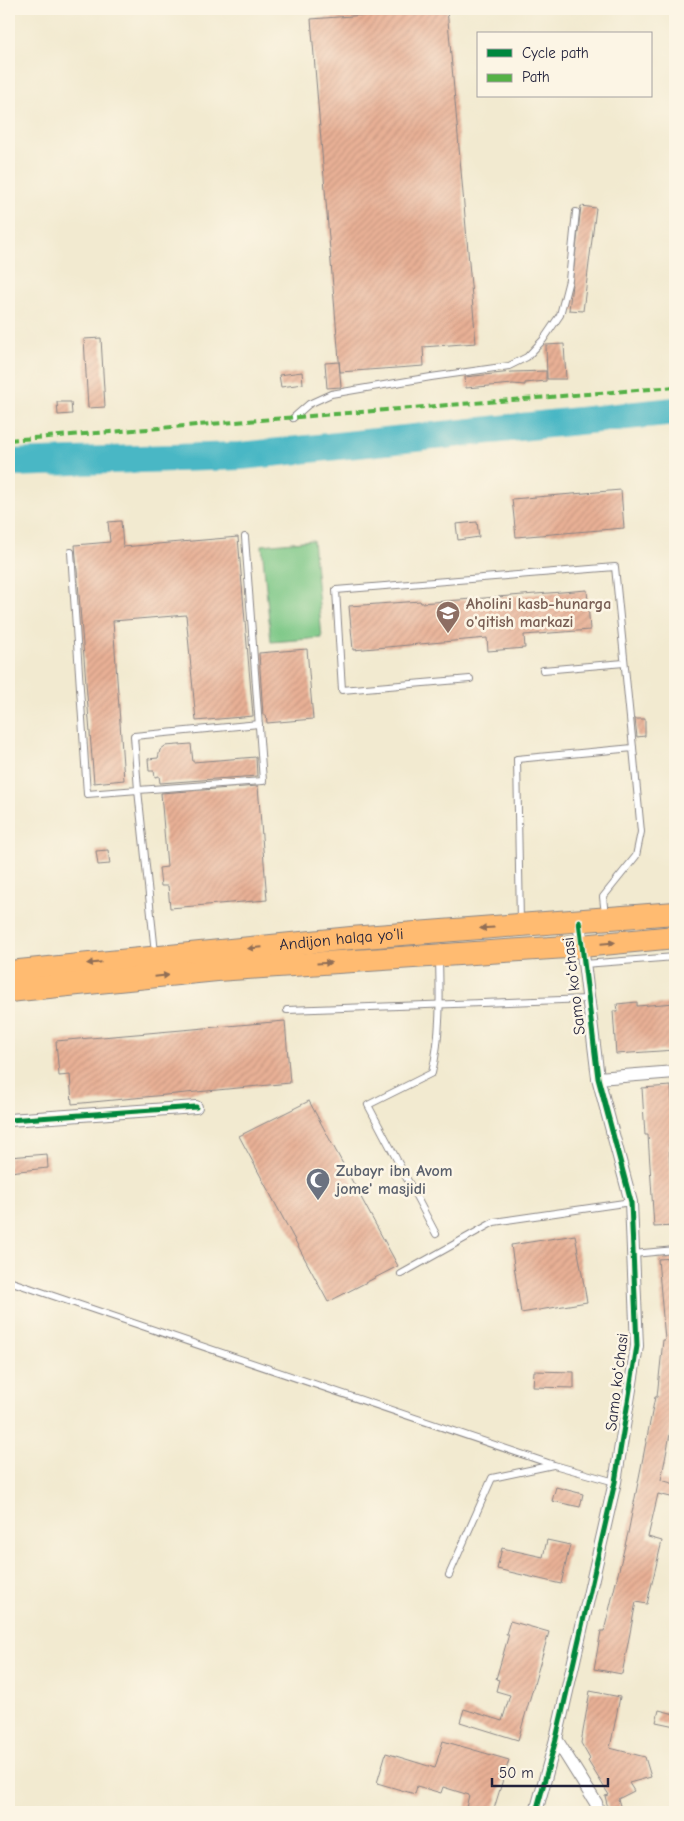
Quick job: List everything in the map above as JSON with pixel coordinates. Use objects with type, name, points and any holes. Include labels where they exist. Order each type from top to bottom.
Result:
[{"type":"highway","name":"Andijon halqa yo‘li","points":[[9,972],[351,938],[675,913]]},
{"type":"highway","name":"Andijon halqa yo‘li","points":[[9,991],[218,970],[439,955],[583,955],[675,937]]},
{"type":"street","name":"Samo koʻchasi","points":[[536,1812],[556,1739],[615,1482],[638,1346],[631,1202],[598,1078],[579,921]]},
{"type":"street","points":[[598,1078],[675,1072]]},
{"type":"street","points":[[9,1120],[196,1107]]},
{"type":"street","points":[[556,1739],[596,1803],[598,1812]]},
{"type":"lane","points":[[293,418],[309,404],[331,394],[431,376],[509,366],[527,357],[543,340],[560,315],[569,280],[576,212]]},
{"type":"lane","points":[[71,552],[87,794],[263,781],[245,537]]},
{"type":"lane","points":[[470,679],[342,690],[336,590],[615,567],[641,832],[636,856],[603,897],[605,919]]},
{"type":"lane","points":[[543,670],[624,663]]},
{"type":"lane","points":[[155,957],[134,736],[259,724]]},
{"type":"lane","points":[[520,926],[518,760],[633,748]]},
{"type":"lane","points":[[436,1234],[368,1105],[432,1073],[438,1046],[441,1004],[439,955]]},
{"type":"lane","points":[[583,955],[675,957]]},
{"type":"lane","points":[[287,1010],[588,999]]},
{"type":"lane","points":[[401,1274],[494,1222],[631,1202]]},
{"type":"lane","points":[[633,1254],[675,1250]]},
{"type":"lane","points":[[9,1281],[554,1464],[615,1482]]},
{"type":"lane","points":[[449,1575],[492,1478],[554,1464]]},
{"type":"green space","points":[[313,540],[322,638],[271,642],[262,545]]},
{"type":"building","points":[[447,9],[476,343],[423,347],[424,366],[340,372],[311,19]]},
{"type":"building","points":[[581,206],[596,208],[583,311],[569,310]]},
{"type":"building","points":[[101,338],[105,407],[88,408],[84,339]]},
{"type":"building","points":[[564,344],[566,379],[547,379],[546,345]]},
{"type":"building","points":[[339,362],[341,387],[327,388],[325,363]]},
{"type":"building","points":[[546,371],[546,381],[525,383],[525,385],[513,384],[466,388],[465,377],[512,372]]},
{"type":"building","points":[[302,372],[303,384],[281,387],[279,375]]},
{"type":"building","points":[[57,402],[71,402],[72,414],[58,415]]},
{"type":"building","points":[[621,490],[624,528],[516,537],[512,499]]},
{"type":"building","points":[[121,521],[123,547],[238,537],[253,716],[196,721],[186,615],[113,621],[124,780],[94,783],[75,545],[110,542],[108,522]]},
{"type":"building","points":[[477,522],[479,537],[458,540],[456,524]]},
{"type":"building","points":[[587,590],[590,630],[524,635],[525,648],[488,651],[487,638],[353,650],[349,606],[420,601],[421,603]]},
{"type":"building","points":[[307,649],[313,719],[267,723],[266,715],[263,715],[259,653]]},
{"type":"building","points":[[635,719],[645,719],[645,736],[637,737]]},
{"type":"building","points":[[191,744],[193,762],[256,757],[257,776],[160,783],[159,776],[155,777],[154,771],[149,771],[148,759],[158,758],[160,750],[165,746]]},
{"type":"building","points":[[258,786],[267,900],[170,908],[168,886],[161,886],[159,868],[167,867],[161,793]]},
{"type":"building","points":[[108,850],[110,864],[98,865],[96,851]]},
{"type":"building","points":[[637,1002],[637,1006],[675,1003],[675,1050],[616,1054],[613,1011],[618,1011],[617,1004]]},
{"type":"building","points":[[285,1021],[290,1083],[72,1104],[70,1075],[59,1076],[56,1041]]},
{"type":"building","points":[[671,1086],[673,1112],[675,1115],[675,1144],[669,1144],[671,1179],[675,1179],[675,1226],[654,1227],[648,1135],[645,1135],[642,1088]]},
{"type":"building","name":"Zubayr ibn Avom jome' masjidi","points":[[309,1101],[398,1266],[328,1302],[239,1136]]},
{"type":"building","points":[[47,1154],[48,1168],[9,1172],[9,1157]]},
{"type":"building","points":[[575,1235],[587,1302],[521,1313],[511,1245]]},
{"type":"building","points":[[675,1258],[675,1409],[661,1480],[675,1484],[675,1498],[658,1494],[648,1537],[662,1541],[647,1604],[636,1602],[622,1674],[594,1669],[601,1631],[604,1631],[628,1533],[655,1397],[657,1397],[663,1340],[665,1340],[658,1259]]},
{"type":"building","points":[[534,1371],[574,1372],[574,1388],[533,1387]]},
{"type":"building","points":[[556,1487],[583,1494],[580,1507],[552,1501]]},
{"type":"building","points":[[547,1540],[570,1545],[561,1584],[497,1569],[502,1548],[543,1557]]},
{"type":"building","points":[[510,1621],[549,1632],[518,1740],[460,1722],[464,1709],[502,1721],[510,1695],[496,1691],[499,1680],[496,1679],[509,1634],[506,1634]]},
{"type":"building","points":[[590,1691],[620,1697],[610,1748],[645,1757],[651,1777],[629,1783],[634,1791],[618,1799],[622,1812],[609,1812],[605,1796],[609,1795],[588,1761],[590,1759],[581,1743]]},
{"type":"building","points":[[659,1710],[675,1714],[675,1726],[656,1722]]},
{"type":"building","points":[[443,1741],[509,1760],[493,1812],[465,1812],[469,1795],[443,1787],[441,1793],[417,1786],[415,1794],[377,1783],[386,1753],[435,1768]]},
{"type":"waterway","points":[[9,463],[241,456],[675,411]]},
{"type":"marked path","points":[[9,440],[675,387]]},
{"type":"cycle path","points":[[536,1812],[556,1739],[615,1482],[637,1346],[631,1202],[598,1078],[579,921]]},
{"type":"cycle path","points":[[9,1120],[196,1107]]},
{"type":"place","name":"Aholini kasb-hunarga o'qitish markazi","points":[[448,634]]},
{"type":"place","name":"Zubayr ibn Avom jome' masjidi","points":[[318,1201]]}]
